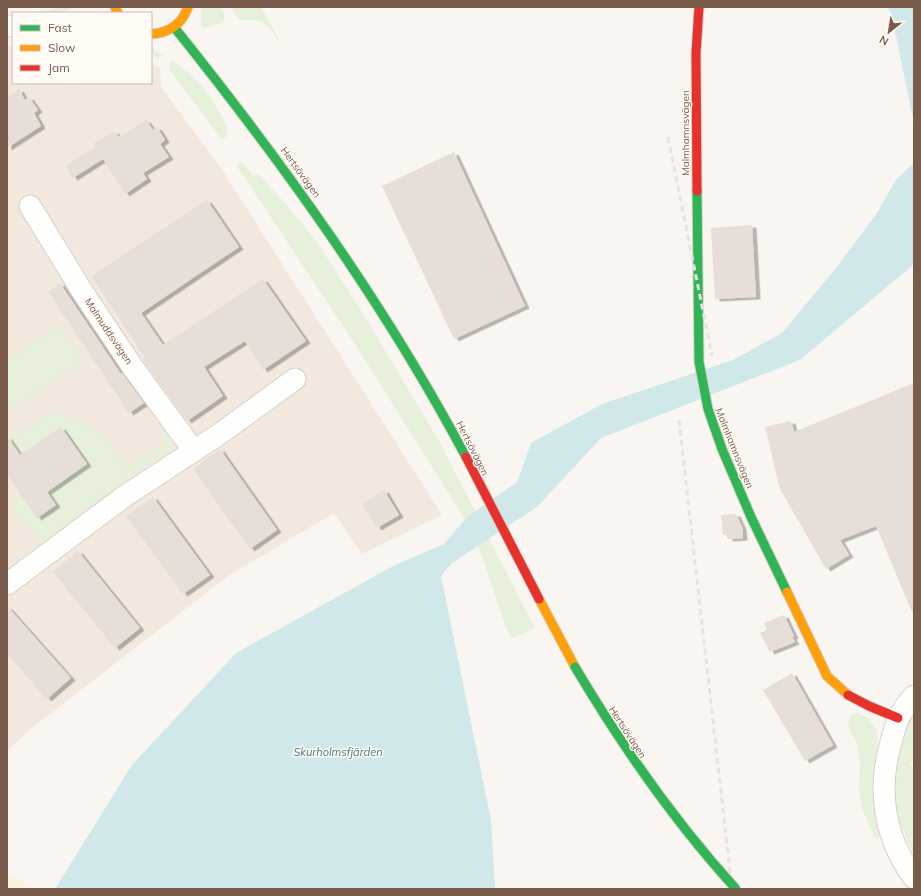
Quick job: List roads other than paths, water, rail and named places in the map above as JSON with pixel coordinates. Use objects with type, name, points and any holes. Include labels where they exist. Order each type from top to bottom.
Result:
[{"type":"main road","points":[[152,34],[166,32],[174,27],[182,20],[188,7]]},
{"type":"main road","name":"Malmhamnsvägen","points":[[699,7],[696,53],[699,362],[708,409],[722,449],[751,517],[827,676],[837,688],[849,698],[898,718]]},
{"type":"main road","name":"Hertsövägen","points":[[174,27],[260,135],[359,274],[424,380],[575,667],[638,768],[695,843],[736,889]]},
{"type":"street","name":"Malmuddsvägen","points":[[30,206],[82,291],[130,362],[194,450]]},
{"type":"street","points":[[7,584],[125,496],[194,450],[295,379]]},
{"type":"street","points":[[914,696],[898,718],[888,753],[883,796],[886,815],[893,840],[902,862],[914,878]]},
{"type":"water","points":[[888,7],[914,7],[914,124],[894,26]]},
{"type":"water","name":"Skurholmsfjärden","points":[[914,163],[914,264],[800,360],[601,438],[537,507],[452,563],[441,576],[491,820],[495,889],[55,889],[132,765],[236,653],[395,565],[444,544],[467,517],[517,482],[531,443],[602,404],[733,360],[782,333],[836,268],[877,213],[896,180]]},
{"type":"railway","points":[[668,137],[712,356]]},
{"type":"railway","points":[[679,420],[732,889]]}]
